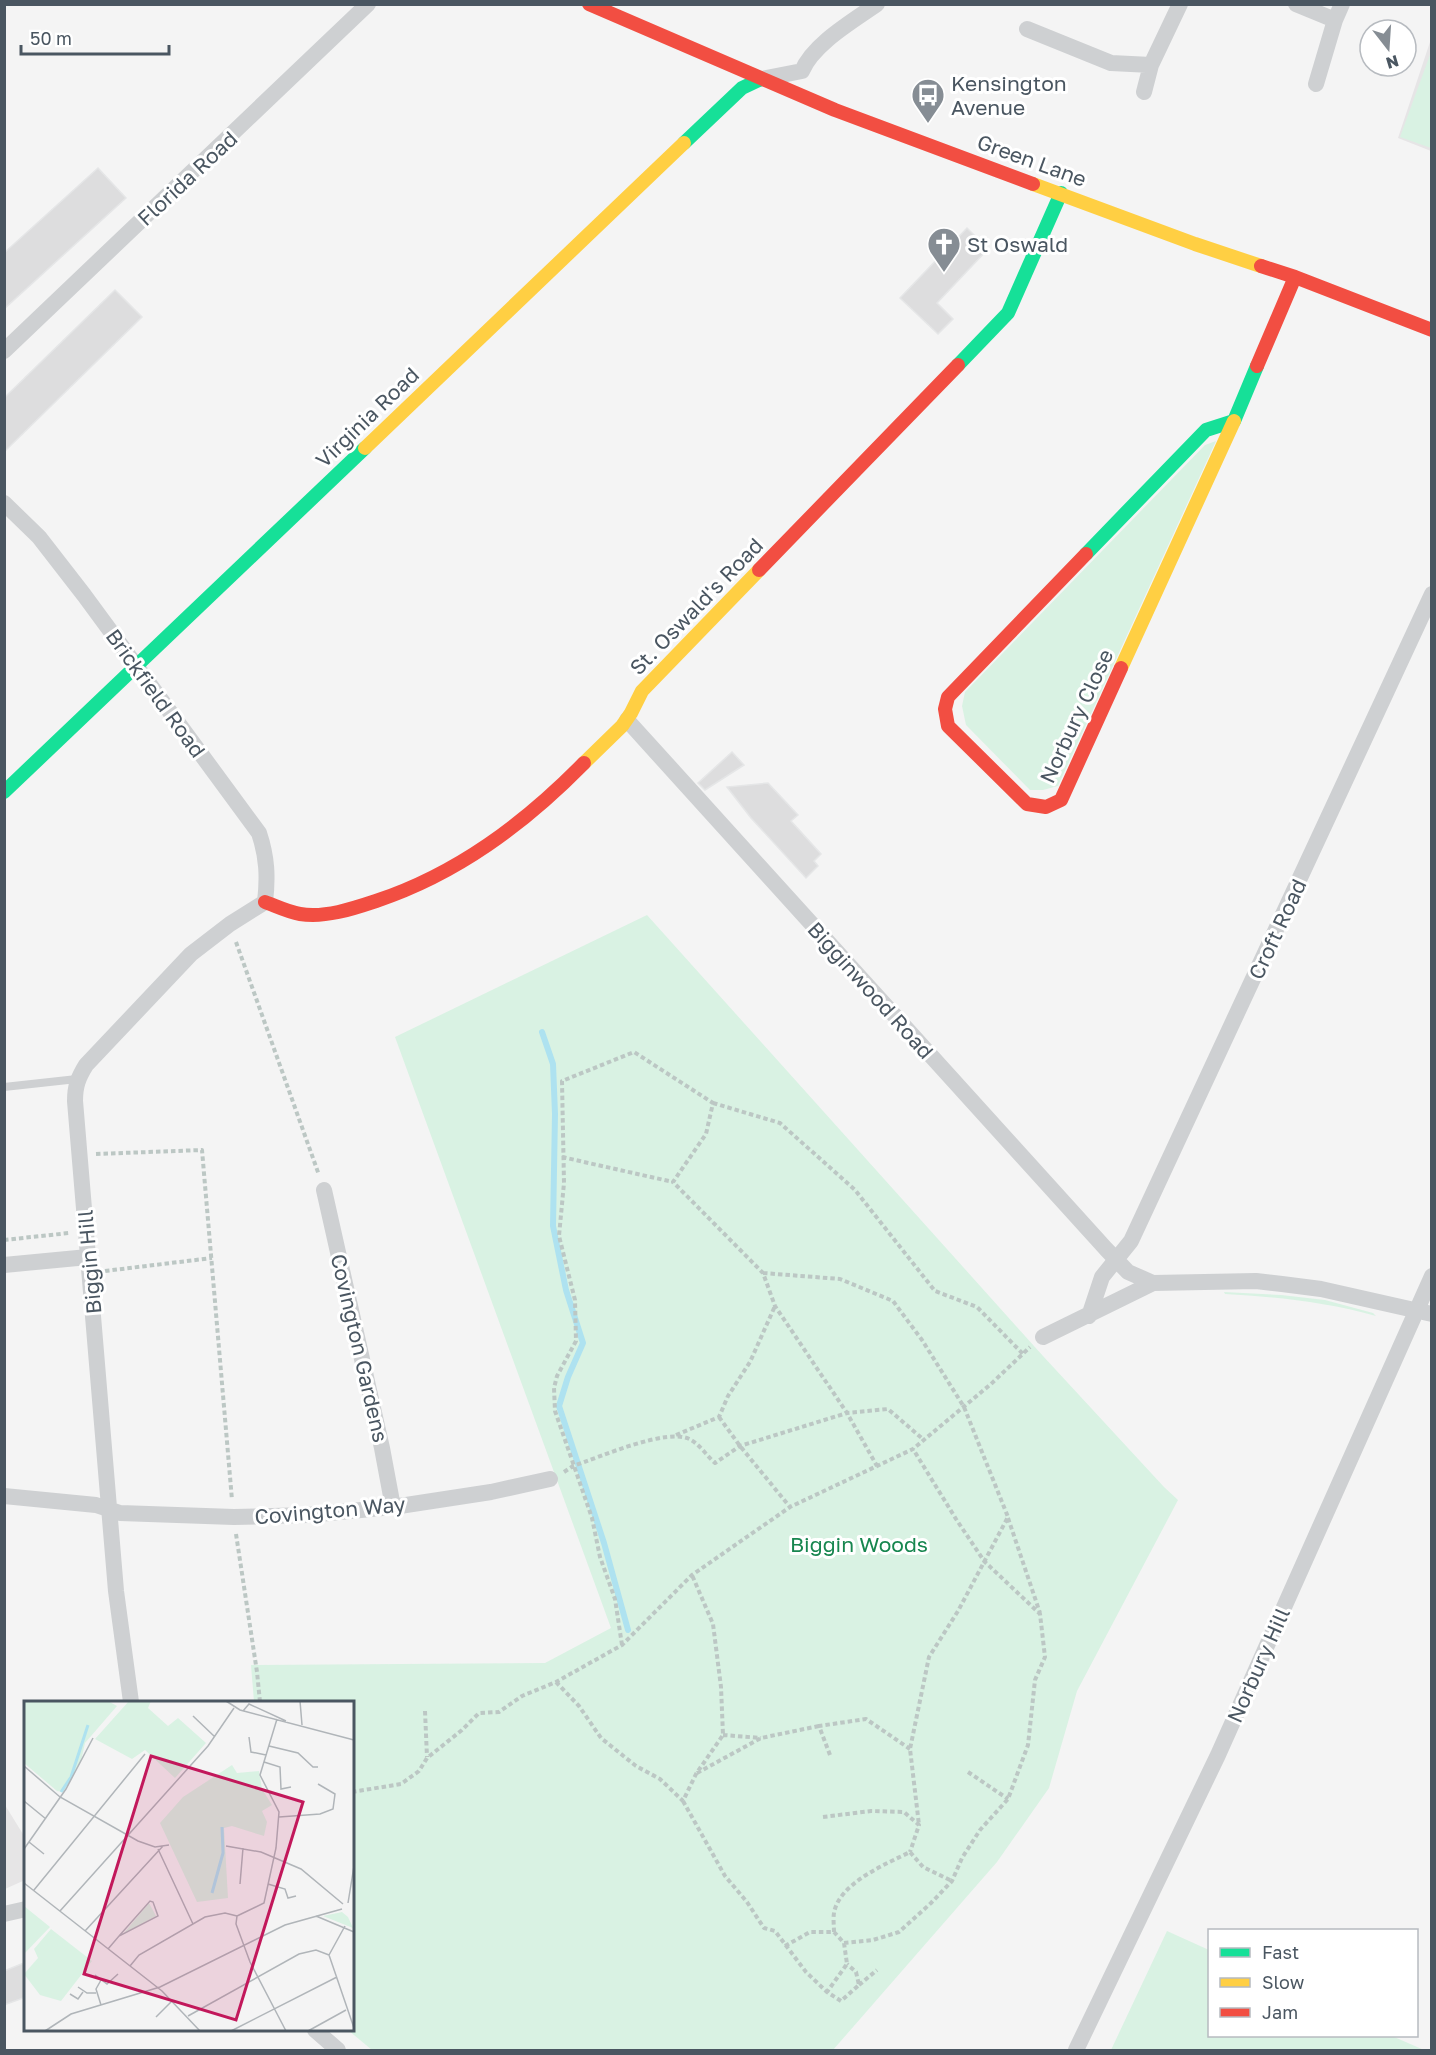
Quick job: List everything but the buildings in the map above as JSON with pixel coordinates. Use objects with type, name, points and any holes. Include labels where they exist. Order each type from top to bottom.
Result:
[{"type":"street","name":"Florida Road","points":[[4,351],[368,4]]},
{"type":"street","points":[[761,79],[802,71],[809,59],[823,44],[877,4]]},
{"type":"street","points":[[1143,92],[1152,65],[1180,4]]},
{"type":"street","points":[[1296,4],[1338,12],[1316,84]]},
{"type":"street","name":"Green Lane","points":[[597,6],[835,110],[1195,244],[1295,277],[1431,330]]},
{"type":"street","points":[[1027,29],[1111,63],[1152,65]]},
{"type":"street","name":"Virginia Road","points":[[4,792],[742,88],[761,79]]},
{"type":"street","name":"St. Oswald's Road","points":[[265,902],[299,914],[351,908],[384,898],[434,879],[487,848],[541,805],[627,720],[642,691],[1008,313],[1060,193]]},
{"type":"street","name":"Norbury Close","points":[[1234,421],[1206,430],[948,697],[945,709],[948,726],[1027,804],[1046,807],[1061,800],[1234,421],[1295,277]]},
{"type":"street","name":"Brickfield Road","points":[[4,503],[39,537],[259,833],[266,854],[268,879],[265,902]]},
{"type":"street","name":"Croft Road","points":[[1089,1316],[1102,1277],[1131,1241],[1136,1231],[1431,594]]},
{"type":"street","name":"Bigginwood Road","points":[[627,720],[1116,1260],[1128,1272],[1153,1283]]},
{"type":"street","points":[[77,1078],[86,1065],[191,954],[230,924],[265,902]]},
{"type":"street","name":"Biggin Hill","points":[[77,1078],[75,1101],[108,1508],[116,1591],[131,1701]]},
{"type":"street","name":"Covington Gardens","points":[[324,1190],[393,1507]]},
{"type":"street","points":[[4,1264],[89,1265]]},
{"type":"street","name":"Norbury Hill","points":[[1076,2050],[1218,1755],[1424,1313],[1431,1276]]},
{"type":"street","points":[[1038,1340],[1153,1283],[1256,1281],[1321,1289],[1424,1313]]},
{"type":"street","name":"Covington Way","points":[[4,1496],[108,1508],[120,1513],[234,1517],[308,1515],[393,1507],[491,1492],[550,1479]]},
{"type":"street","points":[[4,1914],[24,1909]]},
{"type":"street","points":[[316,2031],[338,2050]]},
{"type":"lane","points":[[4,1087],[77,1078]]},
{"type":"path","points":[[230,924],[324,1190]]},
{"type":"path","points":[[622,1645],[615,1599],[600,1557],[592,1518],[555,1411],[554,1388],[557,1376],[576,1341],[575,1300],[559,1236],[564,1183],[562,1081],[634,1052],[713,1103],[780,1124],[855,1190],[934,1291],[977,1307],[1023,1354]]},
{"type":"path","points":[[673,1182],[706,1134],[713,1103]]},
{"type":"path","points":[[80,1155],[202,1149],[234,1517],[260,1701]]},
{"type":"path","points":[[562,1157],[673,1182],[763,1273],[775,1306],[847,1413],[877,1466]]},
{"type":"path","points":[[4,1240],[86,1232]]},
{"type":"path","points":[[89,1265],[212,1258]]},
{"type":"path","points":[[763,1273],[840,1278],[892,1301],[922,1340],[964,1407],[1008,1517],[1040,1614],[1045,1657],[1035,1680],[1028,1745],[1008,1799],[980,1830],[962,1858],[952,1881],[899,1932],[873,1940],[843,1942]]},
{"type":"path","points":[[550,1479],[573,1466],[657,1437],[675,1435],[719,1417],[728,1396],[750,1362],[775,1306]]},
{"type":"path","points":[[354,1792],[401,1784],[419,1771],[427,1758],[462,1730],[478,1713],[499,1712],[522,1696],[556,1682],[622,1645],[692,1575],[790,1507],[913,1449],[991,1384],[1038,1340]]},
{"type":"path","points":[[675,1435],[690,1439],[715,1463],[740,1446],[847,1413],[888,1409],[924,1440]]},
{"type":"path","points":[[719,1417],[790,1507]]},
{"type":"path","points":[[913,1449],[984,1561],[1040,1614]]},
{"type":"path","points":[[859,1985],[856,1972],[848,1964],[843,1942],[834,1932],[834,1912],[844,1893],[871,1872],[910,1852],[920,1825],[910,1749],[929,1657],[958,1611],[1008,1517]]},
{"type":"path","points":[[683,1801],[696,1774],[723,1735],[721,1687],[713,1624],[692,1575]]},
{"type":"path","points":[[556,1682],[579,1706],[601,1738],[636,1766],[660,1779],[683,1801],[725,1876],[747,1902],[764,1928],[775,1931],[806,1972],[827,1992],[841,2001],[877,1970]]},
{"type":"path","points":[[425,1711],[427,1758]]},
{"type":"path","points":[[723,1735],[761,1738],[866,1719],[910,1749]]},
{"type":"path","points":[[819,1726],[830,1755]]},
{"type":"path","points":[[696,1774],[761,1738]]},
{"type":"path","points":[[968,1772],[1008,1799]]},
{"type":"path","points":[[823,1817],[871,1811],[904,1812],[920,1825]]},
{"type":"path","points":[[910,1852],[922,1867],[952,1881]]},
{"type":"path","points":[[785,1946],[810,1932],[834,1932]]},
{"type":"path","points":[[827,1992],[848,1964]]},
{"type":"shaded area","points":[[1431,39],[1431,151],[1398,138]]},
{"type":"shaded area","points":[[5,1805],[24,1836],[24,1880],[5,1889]]},
{"type":"green space","points":[[1431,52],[1431,148],[1400,137]]},
{"type":"green space","points":[[1216,441],[1058,786],[1043,790],[1030,790],[966,725],[962,706],[965,692],[1205,445]]},
{"type":"green space","name":"Biggin Woods","points":[[647,915],[1043,1356],[1178,1500],[1077,1691],[1049,1788],[997,1862],[833,2050],[372,2050],[349,2031],[354,2031],[354,1701],[254,1701],[251,1665],[545,1663],[611,1628],[395,1037]]},
{"type":"green space","points":[[1224,1292],[1325,1300],[1373,1313],[1376,1316],[1320,1304],[1225,1294]]},
{"type":"green space","points":[[1167,1931],[1208,1950],[1208,2037],[1394,2037],[1424,2050],[1111,2050]]},
{"type":"waterway","points":[[542,1032],[553,1064],[555,1114],[553,1226],[566,1290],[583,1343],[568,1377],[559,1406],[604,1543],[628,1630]]},
{"type":"traffic: fast","points":[[684,143],[742,88],[761,79]]},
{"type":"traffic: fast","points":[[958,365],[1008,313],[1061,193]]},
{"type":"traffic: fast","points":[[1086,554],[1206,430],[1234,421],[1257,366]]},
{"type":"traffic: fast","points":[[4,792],[365,448]]},
{"type":"traffic: slow","points":[[365,448],[684,143]]},
{"type":"traffic: slow","points":[[1033,184],[1261,266]]},
{"type":"traffic: slow","points":[[1121,668],[1234,421]]},
{"type":"traffic: slow","points":[[584,763],[622,726],[642,691],[759,570]]},
{"type":"traffic: jam","points":[[589,4],[835,110],[1033,184]]},
{"type":"traffic: jam","points":[[1261,266],[1432,330]]},
{"type":"traffic: jam","points":[[1257,366],[1295,277]]},
{"type":"traffic: jam","points":[[759,570],[958,365]]},
{"type":"traffic: jam","points":[[1086,554],[948,697],[945,709],[948,726],[1027,804],[1046,807],[1061,800],[1121,668]]},
{"type":"traffic: jam","points":[[265,902],[296,913],[319,915],[358,907],[406,890],[462,862],[488,845],[538,807],[584,763]]},
{"type":"place","name":"Kensington Avenue","points":[[928,124]]},
{"type":"place","name":"St Oswald","points":[[944,273]]}]
